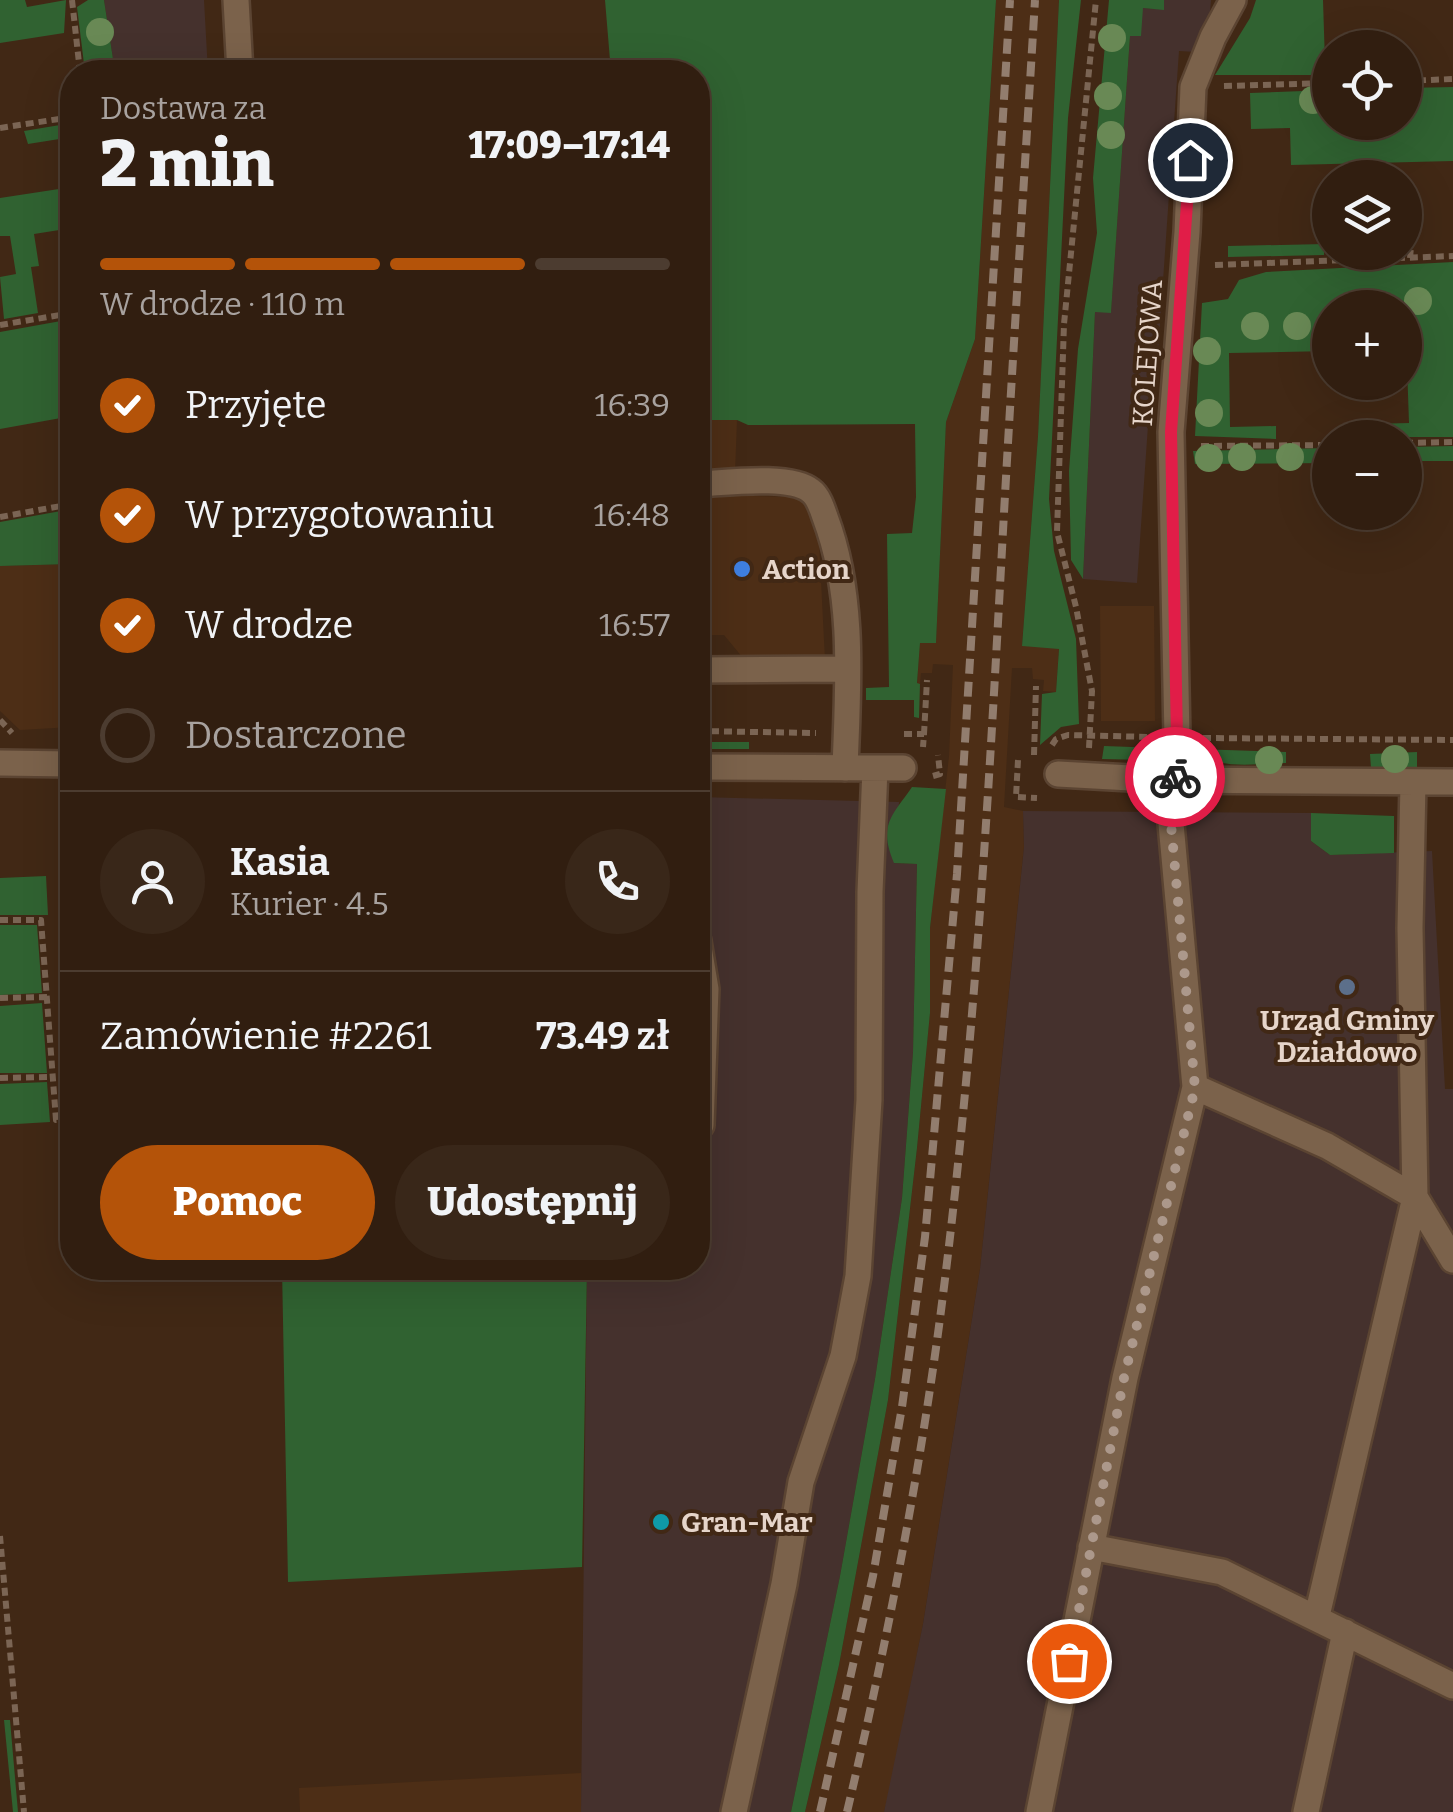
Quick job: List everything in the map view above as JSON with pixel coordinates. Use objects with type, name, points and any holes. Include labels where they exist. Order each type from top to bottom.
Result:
[{"type":"street","points":[[236,0],[239,60]]},
{"type":"street","name":"KOLEJOWA","points":[[1039,1812],[1124,1378],[1195,1088],[1171,780],[1177,738],[1170,446],[1193,87],[1213,36],[1233,0]]},
{"type":"street","points":[[710,484],[774,482],[801,485],[813,492],[835,544],[846,603],[846,768]]},
{"type":"street","points":[[710,670],[847,670]]},
{"type":"street","points":[[0,763],[60,764]]},
{"type":"street","points":[[710,767],[903,768]]},
{"type":"street","points":[[734,1812],[784,1584],[801,1482],[844,1356],[858,1276],[869,1100],[870,892],[876,768]]},
{"type":"street","points":[[1046,771],[1171,780],[1453,782]]},
{"type":"street","points":[[1317,1616],[1415,1196],[1410,928],[1413,782]]},
{"type":"street","points":[[1195,1088],[1327,1146],[1415,1196],[1453,1260]]},
{"type":"street","points":[[1091,1547],[1222,1572],[1453,1686]]},
{"type":"street","points":[[1306,1812],[1346,1632]]},
{"type":"path","points":[[72,0],[79,60]]},
{"type":"path","points":[[1088,776],[1092,690],[1057,532],[1064,324],[1096,0]]},
{"type":"path","points":[[1422,81],[1453,80]]},
{"type":"path","points":[[1193,87],[1312,84]]},
{"type":"path","points":[[0,128],[60,119]]},
{"type":"path","points":[[1422,257],[1453,256]]},
{"type":"path","points":[[1184,266],[1312,257]]},
{"type":"path","points":[[0,325],[60,315]]},
{"type":"path","points":[[1422,443],[1453,442]]},
{"type":"path","points":[[1170,446],[1312,445]]},
{"type":"path","points":[[0,517],[60,506]]},
{"type":"path","points":[[924,734],[928,680]]},
{"type":"path","points":[[1036,686],[1046,771]]},
{"type":"path","points":[[1177,738],[1453,740]]},
{"type":"path","points":[[0,920],[41,920],[56,1120],[60,1120]]},
{"type":"path","points":[[0,998],[47,997]]},
{"type":"path","points":[[0,1078],[52,1076]]},
{"type":"path","points":[[0,1536],[24,1812]]},
{"type":"shaded area","points":[[104,0],[204,0],[207,60],[113,60]]},
{"type":"shaded area","points":[[996,0],[1059,0],[1038,436],[1022,645],[1059,648],[1056,692],[1043,691],[1044,680],[1033,679],[1032,668],[1012,668],[1004,807],[1023,811],[1024,847],[980,1269],[923,1624],[889,1794],[884,1812],[805,1812],[839,1665],[888,1400],[917,1148],[930,1013],[930,928],[949,756],[953,665],[933,664],[932,673],[921,673],[917,684],[920,642],[936,642],[946,422],[975,339]]},
{"type":"shaded area","points":[[1164,0],[1211,0],[1208,36],[1198,35],[1196,52],[1179,51],[1137,583],[1083,579],[1095,312],[1111,312],[1130,36],[1143,8],[1163,9]]},
{"type":"shaded area","points":[[710,420],[737,420],[735,473],[710,474]]},
{"type":"shaded area","points":[[710,495],[798,497],[818,521],[825,660],[743,658],[724,635],[710,635]]},
{"type":"shaded area","points":[[60,564],[60,728],[20,730],[0,711],[0,566]]},
{"type":"shaded area","points":[[1100,606],[1154,606],[1155,721],[1101,721]]},
{"type":"shaded area","points":[[710,797],[899,802],[894,863],[917,864],[913,1052],[902,1198],[840,1576],[791,1812],[581,1812],[587,1280],[710,1280]]},
{"type":"shaded area","points":[[1023,811],[1311,813],[1311,841],[1330,855],[1432,851],[1445,1089],[1453,1089],[1453,1812],[884,1812],[923,1624],[980,1269],[1024,847]]},
{"type":"shaded area","points":[[581,1773],[581,1812],[300,1812],[299,1788]]},
{"type":"green space","points":[[0,0],[25,0],[27,7],[66,0],[64,33],[0,43]]},
{"type":"green space","points":[[88,0],[104,0],[113,60],[84,60],[77,7]]},
{"type":"green space","points":[[605,0],[996,0],[975,339],[946,422],[936,643],[920,643],[919,718],[914,717],[914,700],[866,700],[866,688],[889,687],[887,534],[912,533],[916,497],[915,424],[748,425],[737,420],[710,420],[710,60],[610,60]]},
{"type":"green space","points":[[1059,0],[1081,0],[1068,118],[1049,499],[1054,551],[1076,639],[1079,724],[1061,727],[1040,745],[1042,694],[1056,692],[1059,649],[1022,646],[1038,436]]},
{"type":"green space","points":[[1109,0],[1164,0],[1164,10],[1143,8],[1141,36],[1130,36],[1111,313],[1095,312],[1083,579],[1071,560],[1069,471],[1078,349],[1097,233],[1093,178]]},
{"type":"green space","points":[[1256,0],[1323,0],[1324,30],[1312,30],[1312,75],[1215,75],[1250,18]]},
{"type":"green space","points":[[1453,87],[1453,161],[1312,160],[1312,164],[1291,165],[1290,128],[1251,129],[1250,93],[1312,91],[1312,140],[1422,140],[1422,88]]},
{"type":"green space","points":[[60,125],[60,139],[28,144],[24,131]]},
{"type":"green space","points":[[60,189],[60,230],[34,234],[39,266],[31,267],[38,313],[4,319],[0,277],[16,274],[10,236],[0,236],[0,198]]},
{"type":"green space","points":[[1312,244],[1312,255],[1228,257],[1228,246]]},
{"type":"green space","points":[[1453,262],[1453,437],[1422,437],[1422,420],[1409,420],[1408,400],[1422,400],[1422,290],[1312,290],[1312,351],[1229,353],[1230,427],[1276,426],[1276,439],[1195,436],[1202,303],[1228,299],[1239,280],[1266,272],[1422,270],[1422,264]]},
{"type":"green space","points":[[60,321],[60,418],[0,429],[0,332]]},
{"type":"green space","points":[[1453,446],[1453,461],[1422,461],[1422,447]]},
{"type":"green space","points":[[1312,448],[1312,463],[1195,464],[1193,451]]},
{"type":"green space","points":[[60,511],[60,564],[0,566],[0,522]]},
{"type":"green space","points":[[710,742],[749,742],[749,749],[710,749]]},
{"type":"green space","points":[[1104,746],[1160,748],[1147,760],[1102,759]]},
{"type":"green space","points":[[1196,749],[1286,752],[1286,763],[1226,764]]},
{"type":"green space","points":[[1417,752],[1417,767],[1371,768],[1370,754]]},
{"type":"green space","points":[[912,787],[946,789],[930,928],[930,1013],[888,1400],[839,1665],[805,1812],[791,1812],[840,1576],[902,1198],[913,1052],[917,864],[894,863],[887,830]]},
{"type":"green space","points":[[1311,813],[1394,816],[1394,853],[1330,855],[1311,841]]},
{"type":"green space","points":[[46,876],[48,915],[0,915],[0,878]]},
{"type":"green space","points":[[0,925],[37,925],[42,993],[0,995]]},
{"type":"green space","points":[[42,1003],[47,1073],[0,1073],[0,1006]]},
{"type":"green space","points":[[47,1082],[50,1122],[0,1125],[0,1084]]},
{"type":"green space","points":[[282,1280],[587,1280],[582,1567],[288,1582]]},
{"type":"green space","points":[[4,1720],[10,1720],[18,1812],[13,1812]]},
{"type":"railway","points":[[820,1812],[873,1576],[902,1407],[925,1237],[957,874],[1010,0]]},
{"type":"railway","points":[[847,1812],[921,1448],[951,1229],[985,841],[1035,0]]},
{"type":"way so far","points":[[1069,1661],[1124,1378],[1195,1088],[1171,843],[1167,780],[1175,777]]},
{"type":"place","name":"Action","points":[[742,569]]},
{"type":"place","name":"Urząd Gminy Działdowo","points":[[1347,987]]},
{"type":"place","name":"Gran-Mar","points":[[661,1522]]},
{"type":"route","points":[[1175,777],[1171,432],[1190,160]]}]
